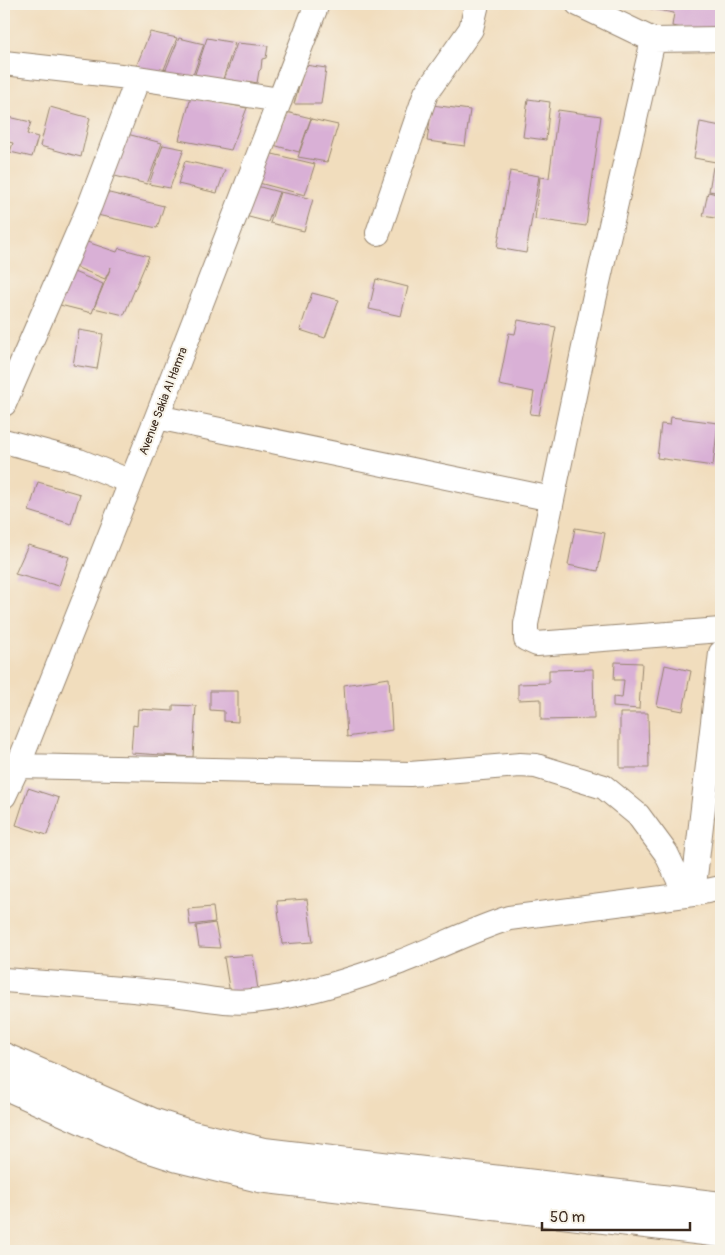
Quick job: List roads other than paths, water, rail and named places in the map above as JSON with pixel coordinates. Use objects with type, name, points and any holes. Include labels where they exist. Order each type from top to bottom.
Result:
[{"type":"street","name":"Avenue Sakia Al Hamra","points":[[4,796],[18,766],[157,417],[317,4]]},
{"type":"street","points":[[378,233],[426,93],[471,30],[477,4]]},
{"type":"street","points":[[578,4],[653,40],[721,39]]},
{"type":"street","points":[[653,40],[594,300],[526,624],[526,639],[530,643],[721,630]]},
{"type":"street","points":[[4,63],[138,78],[280,100]]},
{"type":"street","points":[[4,404],[90,205],[138,78]]},
{"type":"street","points":[[157,417],[552,499]]},
{"type":"street","points":[[4,441],[78,461],[131,482]]},
{"type":"street","points":[[689,895],[721,653]]},
{"type":"street","points":[[18,766],[410,774],[520,765],[536,766],[604,787],[638,815],[666,853],[689,895]]},
{"type":"street","points":[[4,980],[168,993],[211,1000],[253,1001],[301,992],[359,976],[400,962],[482,926],[509,918],[689,895],[721,888]]},
{"type":"street","points":[[4,1057],[152,1122],[226,1144],[264,1152],[721,1206]]},
{"type":"street","points":[[4,1085],[138,1145],[178,1158],[259,1178],[721,1233]]}]
